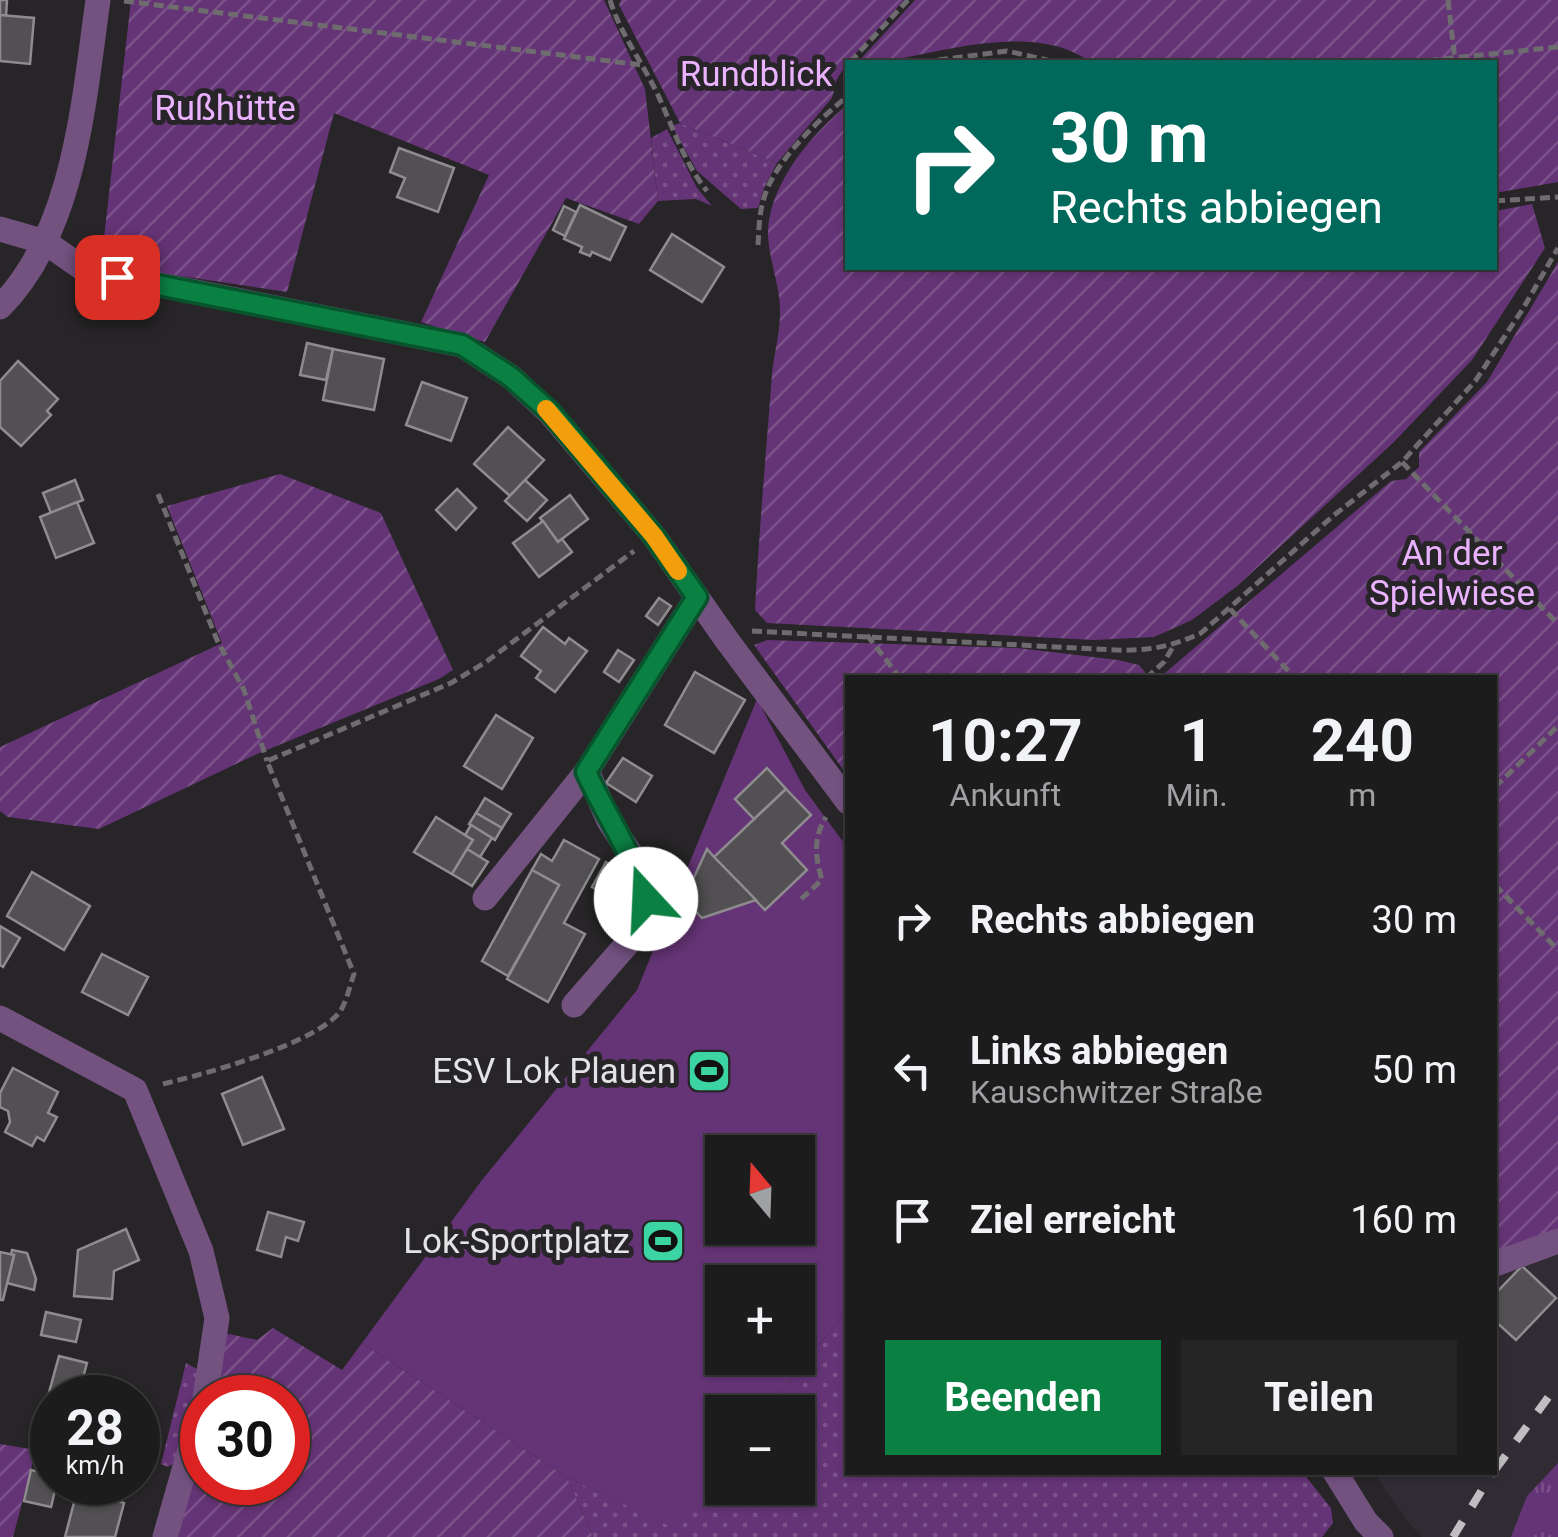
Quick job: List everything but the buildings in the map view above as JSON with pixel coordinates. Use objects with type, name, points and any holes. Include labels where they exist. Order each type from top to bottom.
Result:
[{"type":"street","points":[[0,307],[44,242],[76,153],[98,0]]},
{"type":"street","points":[[0,228],[44,242],[85,270],[462,345],[511,377],[550,412],[654,536],[844,798]]},
{"type":"street","points":[[485,898],[586,772],[697,597]]},
{"type":"street","points":[[574,1006],[640,929],[646,899],[636,862],[608,821],[586,772]]},
{"type":"street","points":[[0,1018],[135,1090],[201,1251],[217,1318],[208,1375]]},
{"type":"street","points":[[1497,1263],[1558,1241]]},
{"type":"street","points":[[1337,1475],[1366,1522],[1381,1537]]},
{"type":"street","points":[[165,1537],[180,1484]]},
{"type":"path","points":[[114,0],[642,65]]},
{"type":"path","points":[[610,0],[684,158],[707,192]]},
{"type":"path","points":[[853,60],[908,0]]},
{"type":"path","points":[[1448,0],[1455,60]]},
{"type":"path","points":[[1462,60],[1558,47]]},
{"type":"path","points":[[938,60],[1007,51],[1047,60]]},
{"type":"path","points":[[758,245],[764,196],[778,170],[823,116],[845,98]]},
{"type":"path","points":[[1497,201],[1558,197]]},
{"type":"path","points":[[742,631],[1115,650],[1150,651],[1174,645],[1201,632],[1230,609],[1280,562],[1402,462],[1476,380],[1558,248]]},
{"type":"path","points":[[1402,462],[1558,624]]},
{"type":"path","points":[[135,1090],[221,1070],[313,1031],[340,1012],[354,974],[267,761],[244,690],[216,640],[158,494]]},
{"type":"path","points":[[267,761],[474,669],[654,536]]},
{"type":"path","points":[[1230,609],[1292,675]]},
{"type":"path","points":[[867,635],[898,675]]},
{"type":"path","points":[[1149,675],[1164,662],[1174,645]]},
{"type":"path","points":[[1497,785],[1558,726]]},
{"type":"path","points":[[801,900],[822,880],[816,860],[816,832],[844,798]]},
{"type":"path","points":[[1497,887],[1558,950]]},
{"type":"shaded area","points":[[1558,1233],[1558,1463],[1527,1496],[1511,1537],[1422,1537],[1375,1475],[1497,1475],[1497,1252]]},
{"type":"green space","name":"Rußhütte","points":[[131,0],[604,0],[645,89],[658,201],[639,224],[566,198],[485,342],[421,322],[489,175],[334,113],[287,292],[101,264]]},
{"type":"green space","name":"Rundblick","points":[[621,0],[904,0],[850,60],[845,60],[832,98],[777,163],[680,123],[619,5]]},
{"type":"green space","points":[[915,0],[1558,0],[1558,182],[1497,193],[1497,60],[1086,60],[1048,44],[999,42],[898,60],[860,60]]},
{"type":"green space","points":[[845,107],[845,270],[1497,270],[1497,211],[1532,204],[1545,248],[1472,360],[1394,442],[1236,587],[1192,620],[1154,637],[1094,640],[767,623],[755,610],[772,374],[780,321],[768,227],[775,199],[790,168]]},
{"type":"green space","points":[[680,123],[777,163],[758,208],[741,209],[697,171],[672,126]]},
{"type":"green space","points":[[667,129],[697,188],[712,206],[696,199],[658,201],[651,138]]},
{"type":"green space","name":"An der Spielwiese","points":[[1558,262],[1558,1233],[1497,1252],[1497,675],[1163,675],[1391,481],[1406,479],[1419,467],[1419,452],[1487,382]]},
{"type":"green space","points":[[280,474],[381,513],[453,670],[257,754],[99,829],[8,817],[0,811],[0,747],[222,643],[167,506]]},
{"type":"green space","points":[[767,640],[1018,648],[1118,660],[1139,665],[1147,675],[845,675],[845,772],[754,645]]},
{"type":"green space","name":"ESV Lok Plauen","points":[[757,699],[805,790],[845,844],[845,1313],[815,1350],[815,1265],[705,1265],[705,1375],[795,1375],[780,1395],[705,1395],[705,1488],[674,1528],[567,1477],[362,1343],[482,1180],[637,990]]},
{"type":"green space","points":[[845,1313],[845,1475],[1305,1475],[1331,1508],[1333,1523],[1322,1537],[593,1537],[567,1477],[673,1527],[705,1487],[705,1505],[815,1505],[815,1395],[780,1395],[795,1375],[815,1375],[815,1350]]},
{"type":"green space","points":[[273,1328],[342,1370],[362,1343],[567,1477],[593,1537],[176,1537],[183,1505],[310,1505],[310,1375],[214,1375],[224,1333],[257,1340]]},
{"type":"green space","points":[[186,1363],[197,1369],[198,1375],[183,1375]]},
{"type":"green space","points":[[180,1387],[180,1447],[176,1462],[168,1467],[161,1464]]},
{"type":"green space","points":[[0,1444],[30,1449],[30,1473],[13,1537],[0,1537]]},
{"type":"green space","points":[[1558,1463],[1558,1537],[1511,1537],[1527,1496]]},
{"type":"railway","points":[[1497,1467],[1558,1384]]},
{"type":"railway","points":[[1453,1537],[1491,1475]]},
{"type":"slow traffic","points":[[546,409],[654,536],[678,571]]},
{"type":"place","name":"ESV Lok Plauen","points":[[709,1071]]},
{"type":"place","name":"Lok-Sportplatz","points":[[663,1241]]},
{"type":"route","points":[[117,277],[462,345],[511,377],[550,412],[654,536],[697,597],[586,772],[608,821],[636,862],[646,899]]}]
